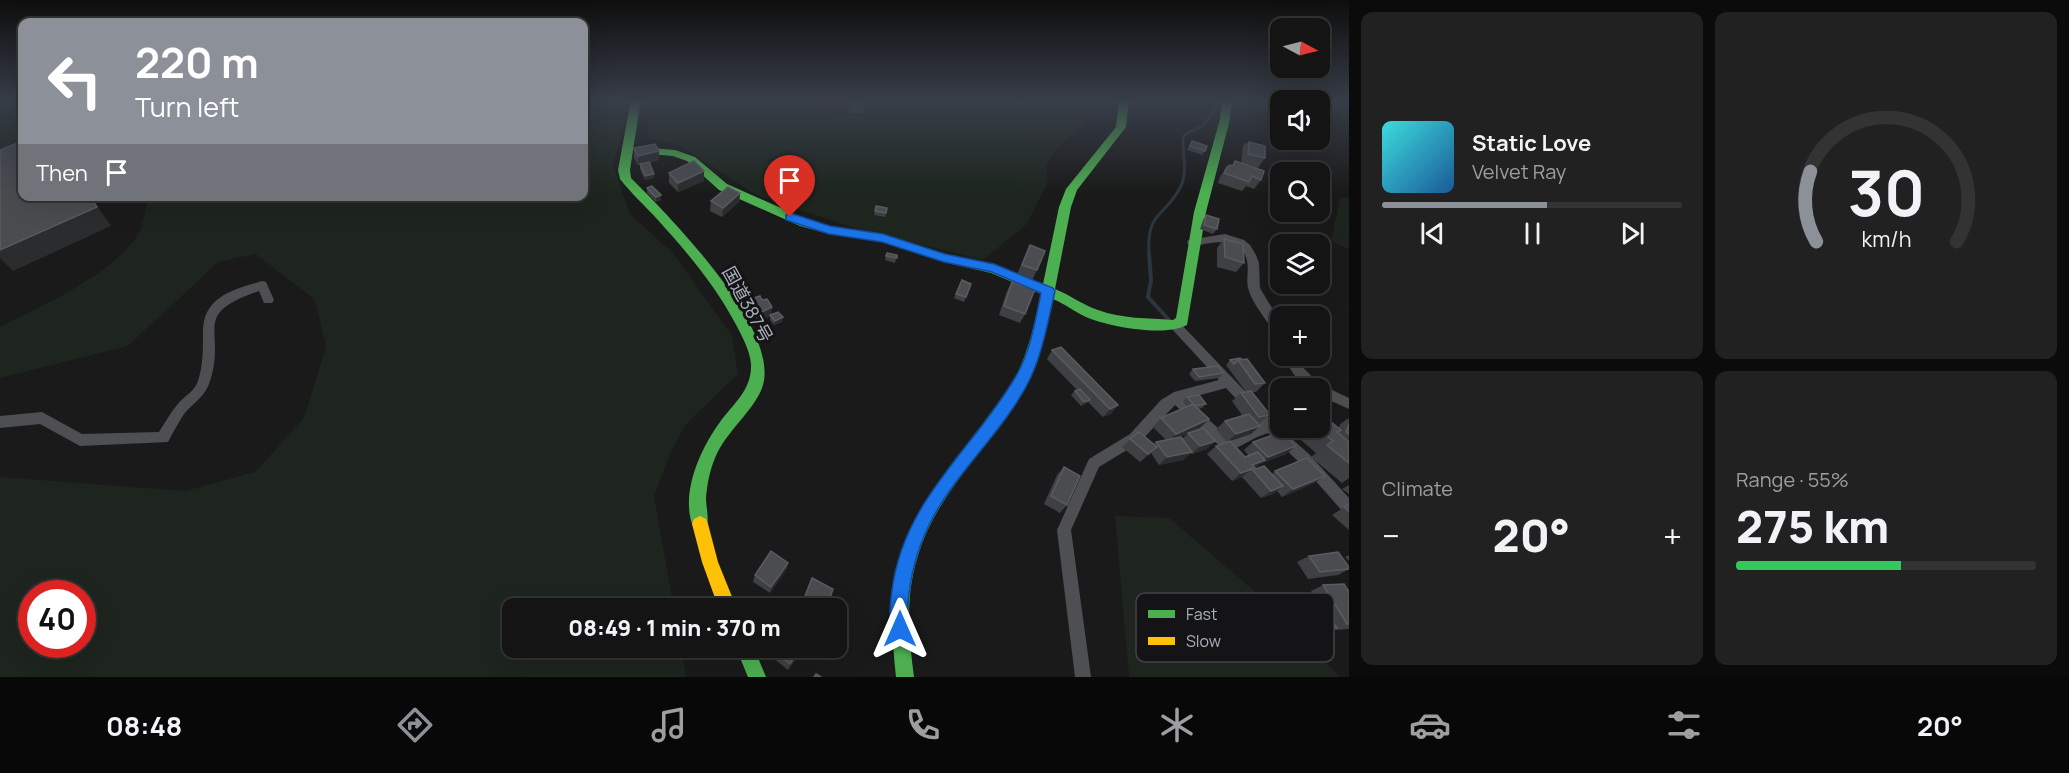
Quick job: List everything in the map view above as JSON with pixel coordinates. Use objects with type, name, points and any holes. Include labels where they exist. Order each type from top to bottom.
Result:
[{"type":"main road","name":"国道387号","points":[[630,132],[624,170],[626,179],[694,250],[745,328],[756,350],[759,366],[756,386],[718,434],[707,454],[697,498],[702,541],[724,598]]},
{"type":"main road","points":[[905,677],[900,652],[899,605],[904,568],[933,501],[1023,378],[1035,351],[1060,225],[1072,189],[1117,132]]},
{"type":"main road","points":[[627,150],[675,153],[691,159],[723,187],[804,223],[829,230],[883,238],[944,258],[994,268],[1048,291],[1090,313],[1118,322],[1176,326],[1182,321],[1192,243],[1220,132]]},
{"type":"main road","points":[[749,658],[756,677]]},
{"type":"street","points":[[1192,243],[1228,237],[1243,245],[1252,256],[1254,290],[1270,315]]},
{"type":"street","points":[[0,422],[42,418],[80,440],[163,438],[179,411],[203,385],[207,368],[208,317],[218,302],[234,293],[262,285],[268,300]]},
{"type":"street","points":[[1176,326],[1270,426]]},
{"type":"street","points":[[1295,366],[1305,378]]},
{"type":"street","points":[[1083,677],[1064,530],[1094,463],[1135,438],[1166,404],[1176,398],[1230,382]]},
{"type":"street","points":[[1330,394],[1349,404]]},
{"type":"street","points":[[1176,398],[1229,446],[1253,432],[1270,427]]},
{"type":"street","points":[[1283,438],[1349,508]]},
{"type":"shaded area","points":[[0,132],[18,132],[18,145],[0,155]]},
{"type":"shaded area","points":[[588,132],[622,132],[613,165],[630,214],[673,253],[732,336],[738,374],[686,424],[671,451],[654,496],[672,598],[502,598],[502,658],[683,658],[686,677],[0,677],[0,477],[185,491],[255,472],[304,418],[326,347],[315,300],[256,254],[218,262],[128,346],[0,378],[0,327],[77,287],[96,274],[114,261],[140,231],[147,201],[588,201]]},
{"type":"shaded area","points":[[647,132],[1075,132],[1057,148],[1046,167],[1048,182],[1027,224],[983,260],[855,228],[756,195],[680,145],[647,138]]},
{"type":"shaded area","points":[[1349,197],[1349,249],[1331,241],[1340,199]]},
{"type":"shaded area","points":[[1115,516],[1169,518],[1257,593],[1136,593],[1136,662],[1326,662],[1340,677],[1129,677]]},
{"type":"building","points":[[1192,141],[1207,146],[1205,151],[1190,146]]},
{"type":"building","points":[[1249,142],[1265,146],[1265,158],[1248,154]]},
{"type":"building","points":[[18,143],[18,201],[93,201],[97,207],[0,250],[0,150]]},
{"type":"building","points":[[655,144],[659,151],[638,156],[634,148]]},
{"type":"building","points":[[694,161],[704,171],[678,183],[669,173]]},
{"type":"building","points":[[1235,161],[1264,171],[1261,180],[1252,176],[1249,182],[1224,173],[1227,167],[1233,166]]},
{"type":"building","points":[[649,162],[654,174],[645,176],[640,164]]},
{"type":"building","points":[[652,186],[661,195],[656,197],[647,188]]},
{"type":"building","points":[[728,187],[740,193],[723,208],[711,201]]},
{"type":"building","points":[[876,206],[887,208],[886,213],[875,211]]},
{"type":"building","points":[[1206,215],[1219,219],[1217,229],[1204,225]]},
{"type":"building","points":[[1224,239],[1243,244],[1244,263],[1225,257]]},
{"type":"building","points":[[1030,245],[1045,251],[1037,270],[1022,265]]},
{"type":"building","points":[[887,253],[897,255],[897,258],[886,256]]},
{"type":"building","points":[[962,280],[971,284],[966,297],[956,294]]},
{"type":"building","points":[[1012,282],[1035,289],[1025,314],[1004,306]]},
{"type":"building","points":[[760,296],[762,300],[767,299],[772,307],[760,313],[751,299]]},
{"type":"building","points":[[778,312],[783,317],[775,321],[770,315]]},
{"type":"building","points":[[1061,347],[1118,405],[1110,409],[1052,350]]},
{"type":"building","points":[[1240,358],[1242,360],[1234,364],[1230,360]]},
{"type":"building","points":[[1247,359],[1265,383],[1255,384],[1238,360]]},
{"type":"building","points":[[1218,366],[1223,373],[1199,377],[1193,369]]},
{"type":"building","points":[[1080,389],[1090,400],[1084,402],[1075,391]]},
{"type":"building","points":[[1251,391],[1270,415],[1259,417],[1241,393]]},
{"type":"building","points":[[1199,395],[1206,404],[1195,406],[1187,397]]},
{"type":"building","points":[[1193,404],[1209,419],[1176,434],[1161,418]]},
{"type":"building","points":[[1249,414],[1260,426],[1236,434],[1225,421]]},
{"type":"building","points":[[1330,421],[1341,430],[1337,432],[1349,442],[1349,463],[1327,445],[1333,441],[1329,438]]},
{"type":"building","points":[[1203,428],[1216,441],[1200,446],[1188,433]]},
{"type":"building","points":[[1139,432],[1157,447],[1148,454],[1130,439]]},
{"type":"building","points":[[1270,436],[1270,438],[1287,438],[1296,446],[1268,457],[1253,442]]},
{"type":"building","points":[[1181,437],[1192,452],[1167,457],[1156,442]]},
{"type":"building","points":[[1230,441],[1245,457],[1258,452],[1265,460],[1252,465],[1256,469],[1264,466],[1283,486],[1271,491],[1252,469],[1241,473],[1216,446]]},
{"type":"building","points":[[1307,458],[1325,476],[1293,489],[1275,471]]},
{"type":"building","points":[[1064,467],[1080,476],[1067,505],[1051,496]]},
{"type":"building","points":[[771,551],[788,563],[771,587],[755,575]]},
{"type":"building","points":[[1338,552],[1349,569],[1320,572],[1309,556]]},
{"type":"building","points":[[812,578],[833,589],[830,598],[804,598]]},
{"type":"building","points":[[1344,584],[1349,592],[1349,624],[1334,603],[1334,593],[1328,593],[1323,585]]},
{"type":"building","points":[[782,658],[794,658],[790,664]]},
{"type":"waterway","points":[[1149,253],[1149,240],[1154,222],[1181,186],[1184,172],[1183,139],[1191,132]]},
{"type":"waterway","points":[[1149,253],[1151,280],[1148,297],[1169,320]]},
{"type":"traffic: fast","points":[[631,132],[624,170],[626,179],[688,246],[712,276],[733,306],[749,336],[758,363],[756,385],[753,391],[718,436],[702,472],[698,497],[700,524]]},
{"type":"traffic: fast","points":[[905,677],[900,614],[902,586],[917,534],[946,484],[1005,407],[1024,375],[1039,334],[1065,207],[1072,189],[1117,132]]},
{"type":"traffic: fast","points":[[638,150],[675,153],[691,159],[723,187],[804,223],[829,230],[883,238],[944,258],[994,269],[1069,300],[1090,313],[1118,322],[1175,325],[1182,321],[1200,212],[1222,132]]},
{"type":"traffic: fast","points":[[749,658],[757,677]]},
{"type":"traffic: slow","points":[[700,524],[710,562],[724,598]]},
{"type":"route","points":[[790,217],[829,230],[883,238],[944,258],[994,268],[1048,291],[1035,351],[1023,378],[933,501],[920,525],[904,568],[899,605],[900,629]]}]
